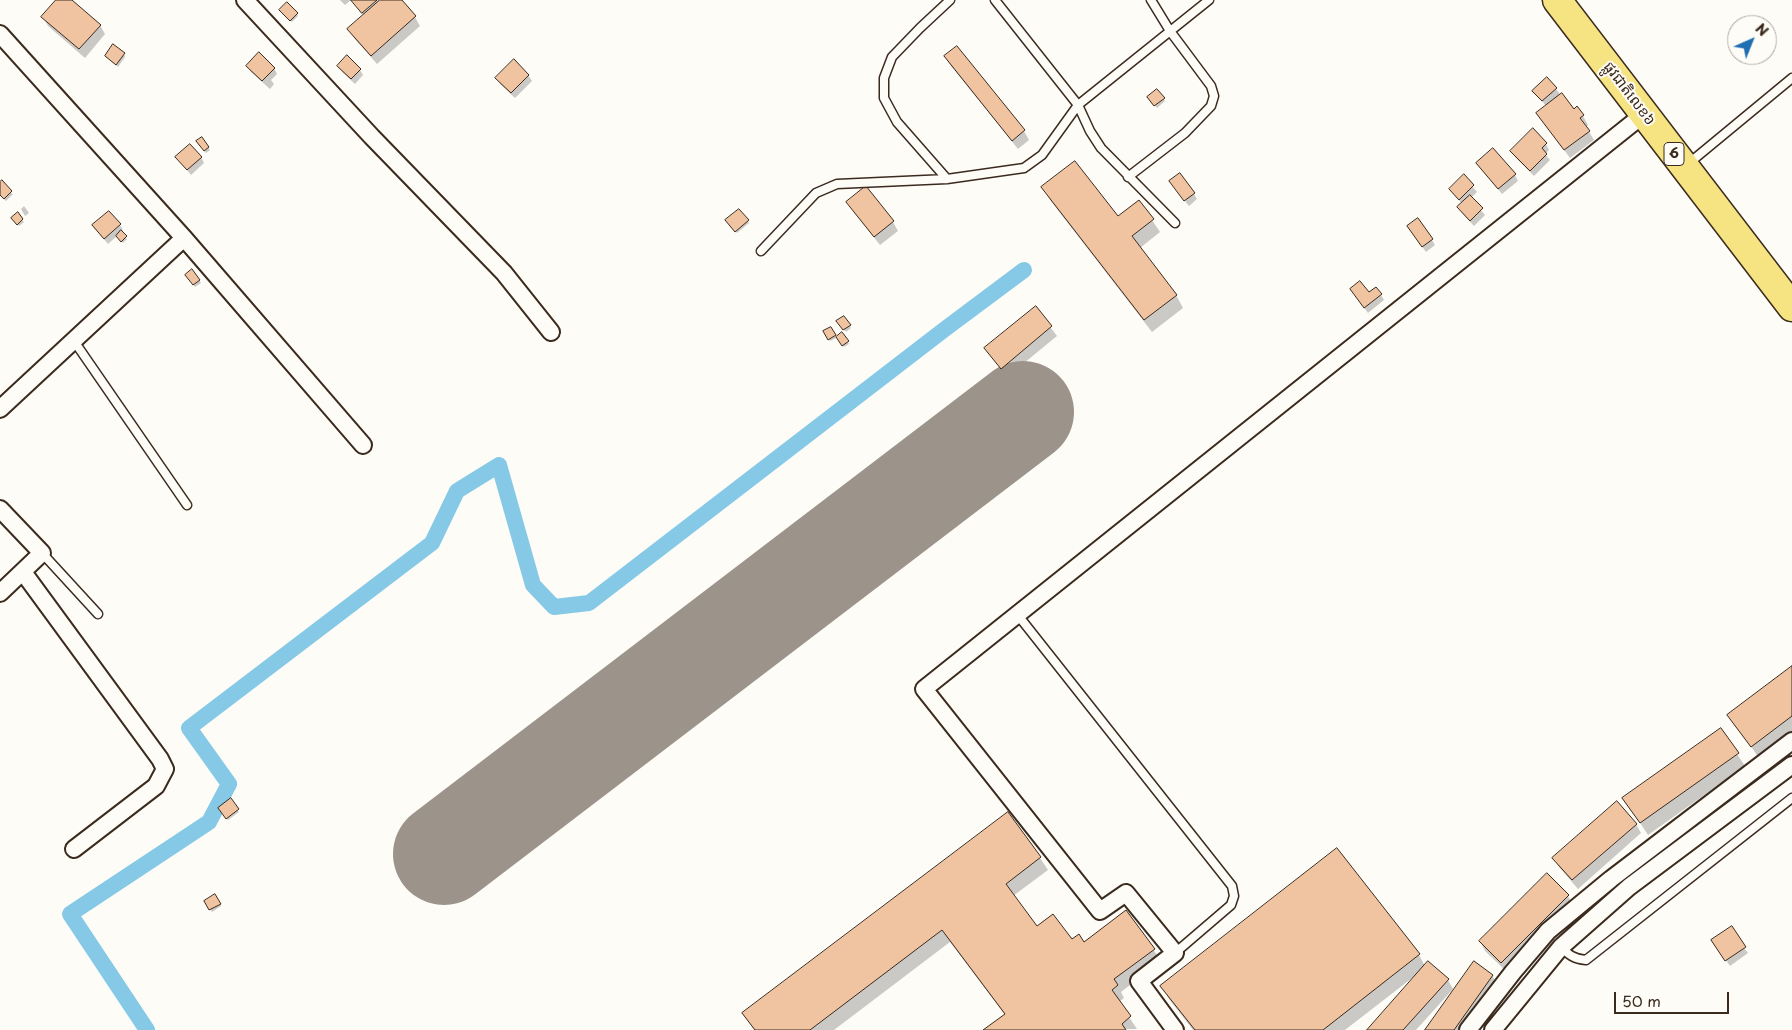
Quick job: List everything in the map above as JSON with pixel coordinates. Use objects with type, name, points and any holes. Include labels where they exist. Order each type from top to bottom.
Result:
[{"type":"highway","name":"ផ្លូវជាតិលេខ៦","points":[[1558,0],[1684,166],[1789,299]]},
{"type":"street","points":[[245,0],[372,137],[504,274],[551,332]]},
{"type":"street","points":[[0,34],[184,238],[363,445]]},
{"type":"street","points":[[1176,1030],[1139,981],[1175,953],[1126,893],[1100,911],[924,689],[1644,114]]},
{"type":"street","points":[[0,409],[184,238]]},
{"type":"street","points":[[0,509],[42,553],[0,593]]},
{"type":"street","points":[[22,572],[160,759],[165,769],[156,786],[74,849]]},
{"type":"street","points":[[1468,1030],[1548,931],[1611,879],[1792,741]]},
{"type":"street","points":[[1493,1030],[1561,947],[1629,887],[1792,765]]},
{"type":"street","points":[[1548,931],[1561,947]]},
{"type":"lane","points":[[947,179],[897,122],[884,98],[884,78],[892,57],[950,0]]},
{"type":"lane","points":[[995,0],[1078,105],[1090,132],[1101,148],[1175,223]]},
{"type":"lane","points":[[1128,176],[1185,132],[1211,106],[1214,96],[1211,86],[1170,31],[1151,0]]},
{"type":"lane","points":[[761,251],[816,193],[837,184],[947,179],[1024,168],[1042,155],[1078,105],[1209,0]]},
{"type":"lane","points":[[1684,166],[1792,78]]},
{"type":"lane","points":[[74,340],[187,506]]},
{"type":"lane","points":[[42,553],[98,614]]},
{"type":"lane","points":[[1017,614],[1232,886],[1234,896],[1231,905],[1175,953]]},
{"type":"lane","points":[[1561,947],[1569,956],[1578,960],[1586,960],[1792,798]]},
{"type":"building","points":[[56,0],[72,0],[101,25],[79,49],[41,17]]},
{"type":"building","points":[[351,0],[377,0],[362,13]]},
{"type":"building","points":[[380,0],[402,0],[416,16],[371,56],[347,29]]},
{"type":"building","points":[[287,2],[298,13],[290,21],[279,10]]},
{"type":"building","points":[[113,44],[125,53],[116,65],[105,56]]},
{"type":"building","points":[[957,46],[1025,130],[1012,141],[944,56]]},
{"type":"building","points":[[259,52],[275,68],[262,81],[246,66]]},
{"type":"building","points":[[347,55],[361,69],[351,79],[337,66]]},
{"type":"building","points":[[514,59],[529,75],[511,93],[495,78]]},
{"type":"building","points":[[1547,77],[1557,88],[1542,101],[1532,91]]},
{"type":"building","points":[[1157,89],[1165,98],[1154,106],[1147,97]]},
{"type":"building","points":[[1562,93],[1574,109],[1577,106],[1584,115],[1580,118],[1590,131],[1564,150],[1536,113]]},
{"type":"building","points":[[1533,128],[1547,143],[1542,148],[1547,154],[1530,171],[1510,151]]},
{"type":"building","points":[[202,137],[209,147],[204,151],[196,141]]},
{"type":"building","points":[[190,144],[202,157],[187,170],[175,157]]},
{"type":"building","points":[[1493,148],[1516,174],[1498,189],[1476,163]]},
{"type":"building","points":[[1075,161],[1118,216],[1139,200],[1154,219],[1132,236],[1177,295],[1144,320],[1041,187]]},
{"type":"building","points":[[1180,173],[1195,193],[1184,201],[1169,181]]},
{"type":"building","points":[[1464,174],[1474,185],[1459,200],[1449,189]]},
{"type":"building","points":[[2,180],[12,191],[4,199],[0,195],[0,182]]},
{"type":"building","points":[[866,186],[894,221],[874,237],[846,202]]},
{"type":"building","points":[[1470,195],[1483,208],[1470,221],[1457,207]]},
{"type":"building","points":[[739,209],[749,220],[735,232],[725,220]]},
{"type":"building","points":[[109,211],[121,224],[104,239],[92,225]]},
{"type":"building","points":[[18,212],[23,219],[17,225],[11,218]]},
{"type":"building","points":[[1418,218],[1433,239],[1422,247],[1407,226]]},
{"type":"building","points":[[121,230],[127,236],[121,242],[116,236]]},
{"type":"building","points":[[192,269],[200,280],[193,285],[185,275]]},
{"type":"building","points":[[1360,281],[1369,292],[1376,287],[1382,294],[1364,308],[1350,289]]},
{"type":"building","points":[[1036,306],[1052,326],[1001,369],[984,348]]},
{"type":"building","points":[[844,316],[851,325],[843,330],[836,321]]},
{"type":"building","points":[[831,327],[836,335],[828,340],[823,331]]},
{"type":"building","points":[[842,332],[849,341],[842,346],[836,337]]},
{"type":"building","points":[[1792,666],[1792,716],[1751,747],[1727,715]]},
{"type":"building","points":[[1721,728],[1739,753],[1640,823],[1622,798]]},
{"type":"building","points":[[231,798],[239,809],[226,819],[218,808]]},
{"type":"building","points":[[1617,801],[1637,824],[1572,880],[1552,858]]},
{"type":"building","points":[[1008,812],[1041,857],[1006,884],[1037,926],[1053,914],[1072,939],[1079,934],[1084,942],[1126,910],[1155,949],[1114,979],[1118,985],[1112,990],[1131,1016],[1122,1024],[1126,1030],[983,1030],[1005,1014],[942,930],[810,1030],[755,1030],[742,1013]]},
{"type":"building","points":[[1337,848],[1420,954],[1323,1030],[1195,1030],[1160,986]]},
{"type":"building","points":[[1547,873],[1569,895],[1501,963],[1479,941]]},
{"type":"building","points":[[215,894],[221,904],[209,910],[204,901]]},
{"type":"building","points":[[1732,926],[1746,947],[1725,961],[1711,940]]},
{"type":"building","points":[[1428,961],[1449,979],[1403,1030],[1367,1030]]},
{"type":"building","points":[[1474,961],[1493,975],[1454,1030],[1425,1030]]},
{"type":"waterway","points":[[147,1030],[70,914],[209,822],[229,784],[189,728],[432,543],[457,491],[499,465],[533,585],[554,607],[589,603],[1024,270]]},
{"type":"runway","points":[[444,854],[1023,412]]}]
